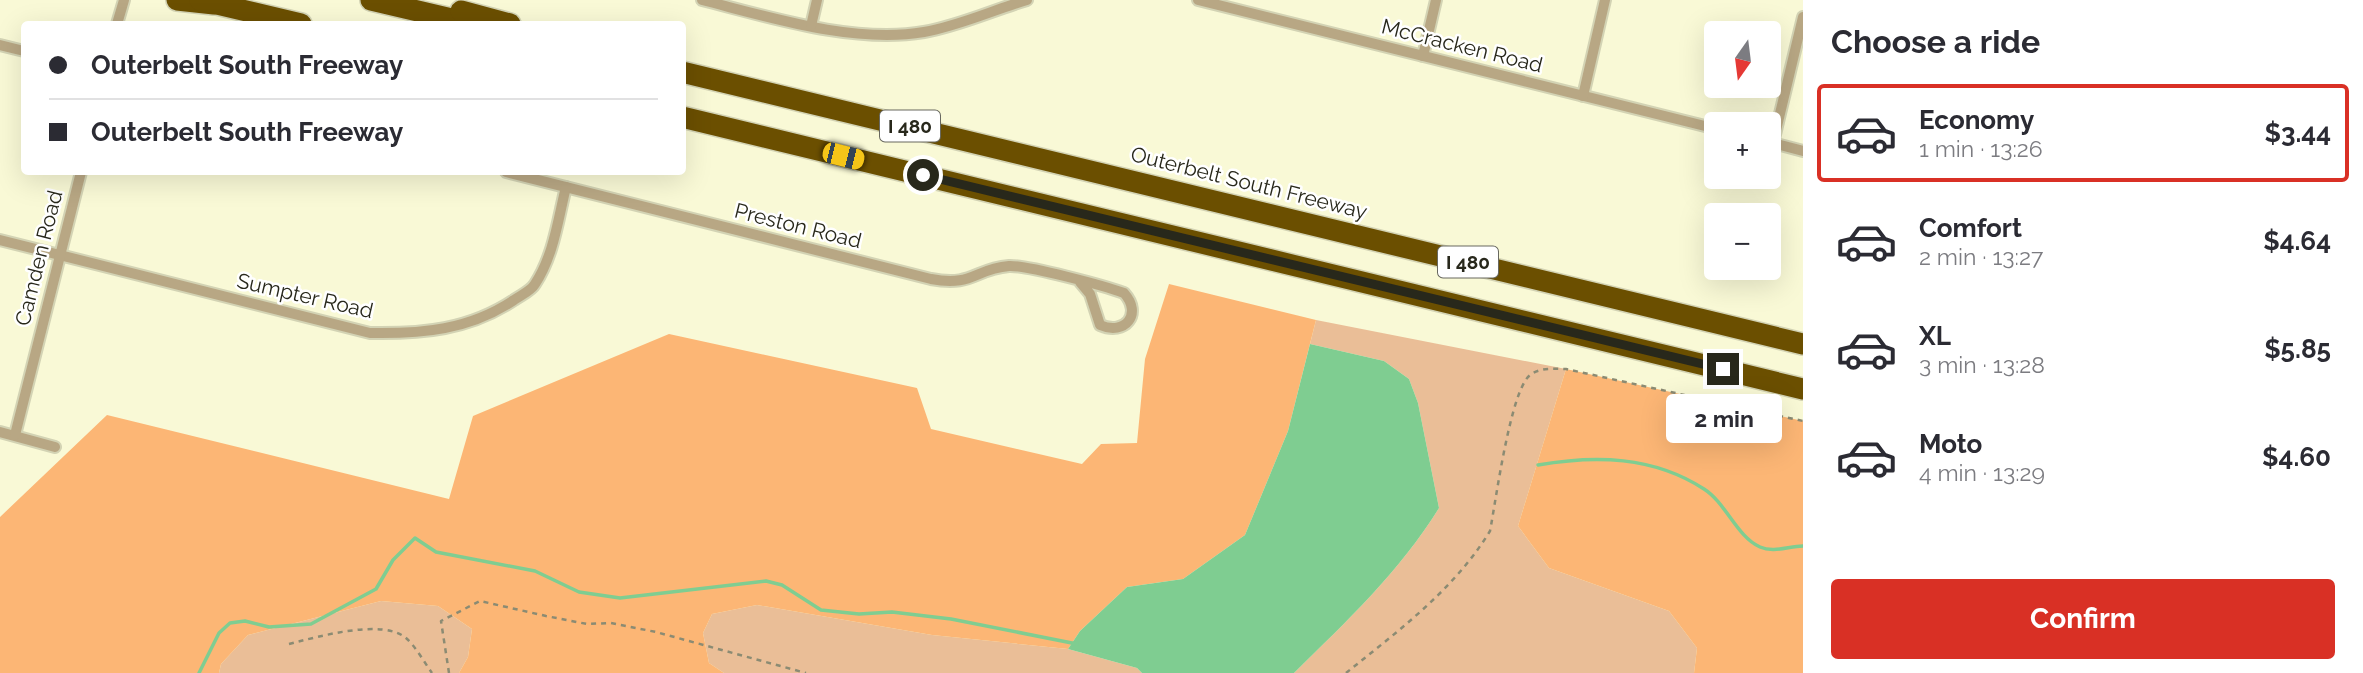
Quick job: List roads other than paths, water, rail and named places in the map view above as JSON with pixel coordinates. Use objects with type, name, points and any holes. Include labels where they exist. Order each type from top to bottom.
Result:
[{"type":"highway","points":[[177,0],[210,2],[289,21]]},
{"type":"highway","points":[[371,0],[460,21]]},
{"type":"highway","points":[[420,0],[499,21]]},
{"type":"highway","name":"Outerbelt South Freeway","points":[[686,72],[1803,344]]},
{"type":"highway","name":"I 480","points":[[686,118],[1803,388]]},
{"type":"street","points":[[119,20],[124,0]]},
{"type":"street","points":[[702,0],[811,26],[878,34],[924,32],[1027,0]]},
{"type":"street","points":[[811,26],[817,0]]},
{"type":"street","name":"McCracken Road","points":[[1198,0],[1704,126]]},
{"type":"street","points":[[1423,56],[1436,0]]},
{"type":"street","points":[[1583,96],[1605,0]]},
{"type":"street","points":[[1779,112],[1803,17]]},
{"type":"street","points":[[0,45],[21,50]]},
{"type":"street","points":[[1781,146],[1803,151]]},
{"type":"street","name":"Camden Road","points":[[15,435],[80,175]]},
{"type":"street","name":"Preston Road","points":[[518,175],[930,279],[953,283],[966,281],[1010,266],[1080,282],[1124,293],[1131,301],[1133,312],[1130,320],[1122,328],[1111,329],[1100,325],[1090,294],[1080,282]]},
{"type":"street","name":"Sumpter Road","points":[[0,240],[370,333],[415,334],[462,327],[508,304],[533,287],[548,262],[566,187]]},
{"type":"street","points":[[0,432],[55,447]]},
{"type":"waterway","points":[[1538,465],[1602,459],[1644,464],[1665,470],[1685,478],[1712,495],[1745,536],[1760,547],[1776,549],[1803,546]]},
{"type":"waterway","points":[[199,673],[219,633],[230,623],[245,621],[269,627],[311,624],[376,589],[393,560],[415,538],[436,552],[535,571],[579,592],[620,598],[766,581],[782,585],[821,610],[859,614],[892,612],[951,619],[1077,644]]}]
